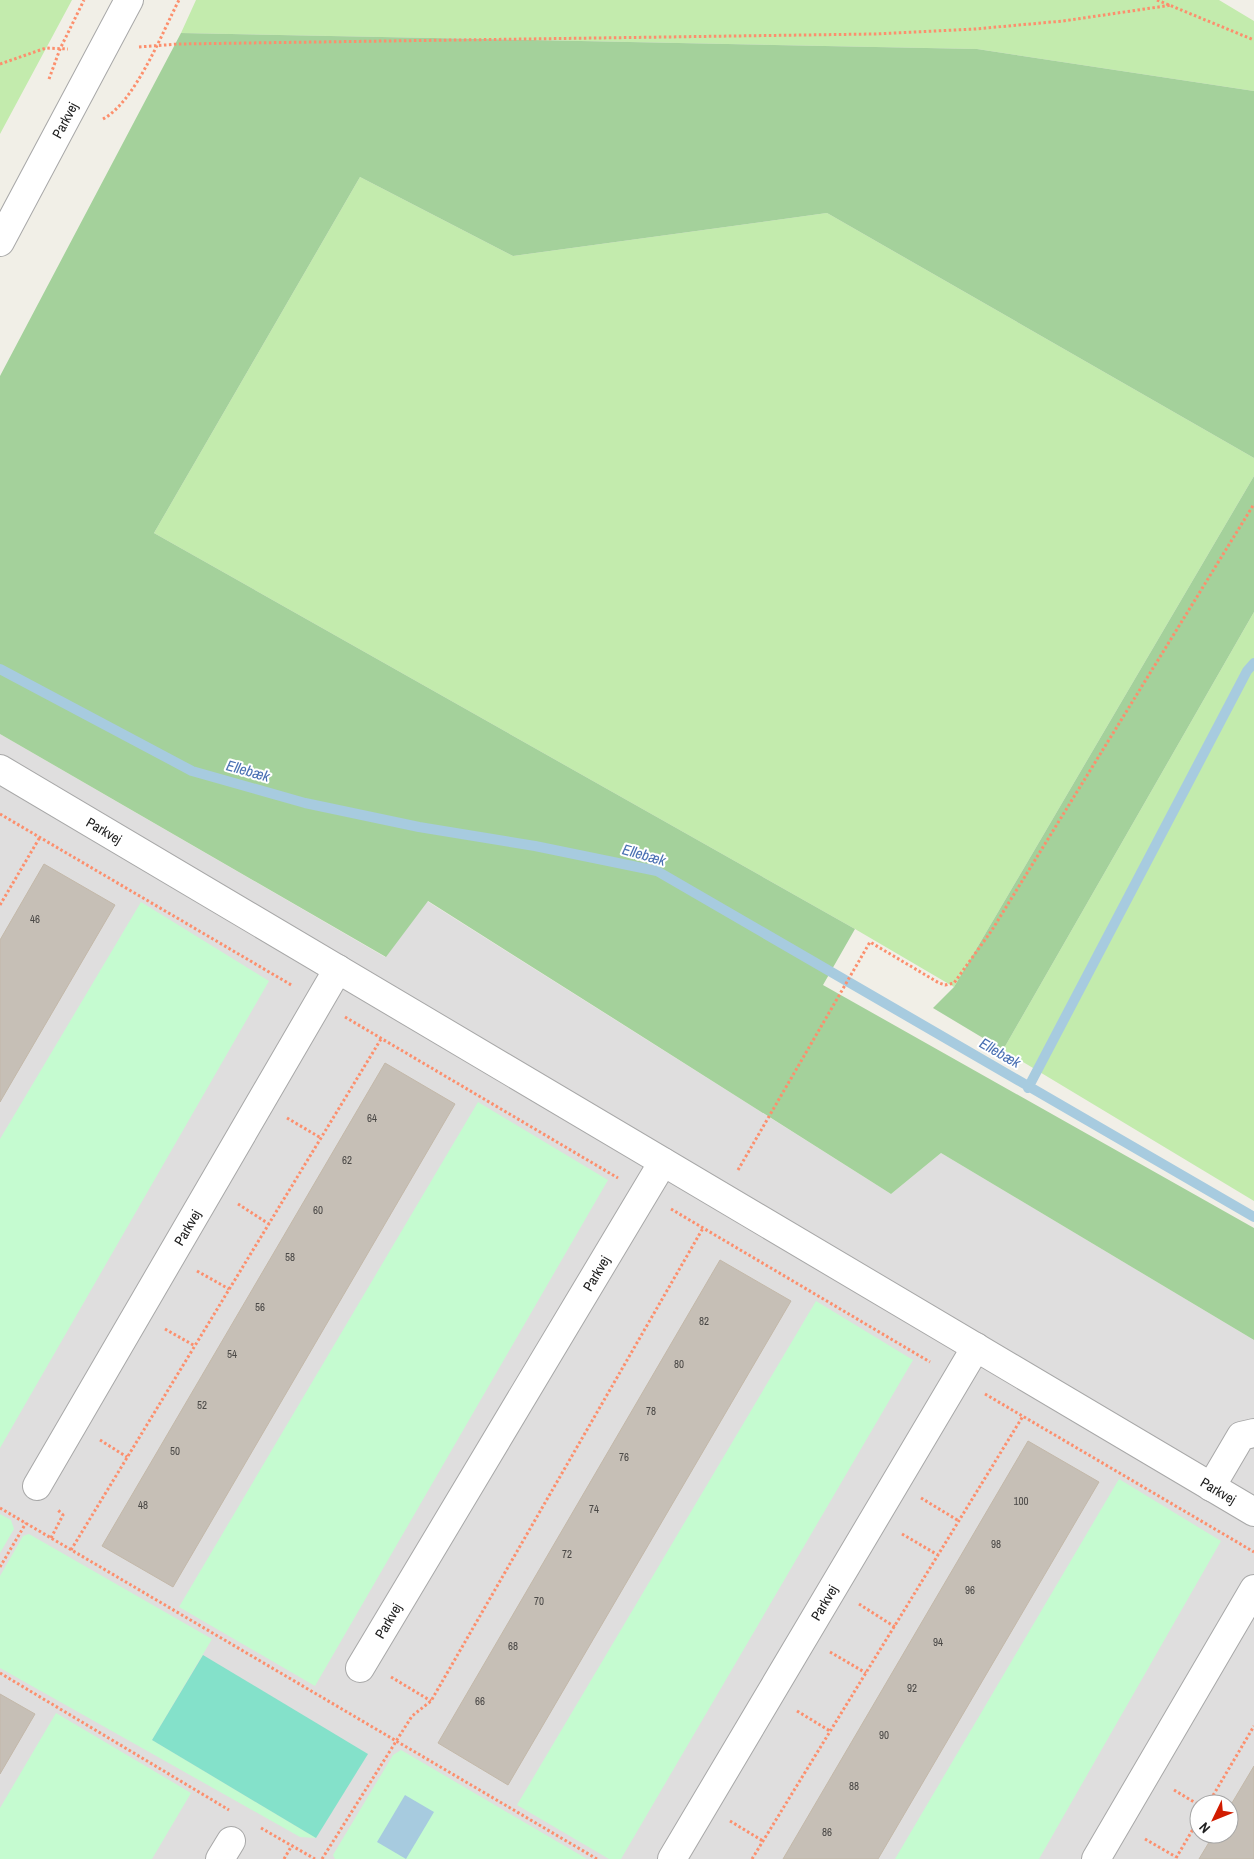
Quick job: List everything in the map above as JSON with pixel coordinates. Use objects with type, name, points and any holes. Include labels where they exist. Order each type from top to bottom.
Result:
[{"type":"street","name":"Parkvej","points":[[0,242],[129,0]]},
{"type":"street","name":"Parkvej","points":[[0,770],[1254,1512]]},
{"type":"street","name":"Parkvej","points":[[37,1486],[338,969]]},
{"type":"street","name":"Parkvej","points":[[360,1668],[663,1162]]},
{"type":"street","name":"Parkvej","points":[[672,1859],[976,1347]]},
{"type":"street","points":[[1211,1487],[1241,1436],[1254,1433]]},
{"type":"street","points":[[1096,1859],[1254,1590]]},
{"type":"path","points":[[95,123],[112,114],[130,94],[179,0]]},
{"type":"path","points":[[1157,0],[1254,40]]},
{"type":"path","points":[[0,64],[46,48],[102,50],[154,46],[874,34],[985,28],[1062,21],[1172,5]]},
{"type":"path","points":[[722,1197],[870,942],[939,983],[949,985],[954,982],[992,930],[1029,866],[1254,504]]},
{"type":"path","points":[[0,905],[40,837]]},
{"type":"path","points":[[71,1550],[381,1038]]},
{"type":"path","points":[[260,1102],[321,1138]]},
{"type":"path","points":[[211,1188],[269,1224]]},
{"type":"path","points":[[322,1859],[412,1716],[431,1701],[703,1228]]},
{"type":"path","points":[[752,1859],[1023,1416]]},
{"type":"path","points":[[895,1483],[959,1521]]},
{"type":"path","points":[[0,1508],[597,1859]]},
{"type":"path","points":[[875,1517],[938,1555]]},
{"type":"path","points":[[0,1567],[26,1523]]},
{"type":"path","points":[[833,1587],[894,1626]]},
{"type":"path","points":[[804,1637],[866,1673]]},
{"type":"path","points":[[360,1668],[384,1672],[431,1701]]},
{"type":"path","points":[[0,1673],[231,1811]]},
{"type":"path","points":[[770,1694],[830,1731]]},
{"type":"path","points":[[1214,1794],[1254,1726]]},
{"type":"path","points":[[704,1805],[763,1841]]},
{"type":"path","points":[[1118,1822],[1176,1858],[1189,1836]]},
{"type":"path","points":[[257,1826],[315,1859]]},
{"type":"path","points":[[284,1859],[291,1847]]},
{"type":"shaded area","points":[[0,734],[385,957],[427,901],[891,1194],[941,1153],[1254,1340],[1254,1859],[0,1859]]},
{"type":"green space","points":[[0,0],[72,0],[0,134]]},
{"type":"green space","points":[[196,0],[1219,0],[1254,21],[1254,91],[977,49],[181,33]]},
{"type":"green space","points":[[181,33],[977,49],[1254,91],[1254,458],[827,213],[513,256],[360,177],[154,533],[855,929],[823,985],[1254,1228],[1254,1340],[941,1153],[891,1194],[428,901],[386,957],[0,734],[0,376]]},
{"type":"green space","points":[[360,177],[513,256],[827,213],[1254,458],[1254,476],[954,987],[855,929],[154,533]]},
{"type":"green space","points":[[1254,476],[1254,612],[1003,1050],[933,1008],[954,987]]},
{"type":"green space","points":[[1254,612],[1254,1201],[1003,1050]]},
{"type":"green space","points":[[141,902],[269,981],[0,1448],[0,1139]]},
{"type":"green space","points":[[478,1102],[608,1180],[315,1686],[179,1607]]},
{"type":"green space","points":[[816,1301],[913,1360],[621,1859],[609,1859],[517,1805]]},
{"type":"green space","points":[[1119,1479],[1221,1541],[1039,1859],[895,1859]]},
{"type":"green space","points":[[0,1514],[11,1520],[14,1529],[0,1553]]},
{"type":"green space","points":[[29,1534],[212,1639],[152,1740],[316,1838],[300,1837],[0,1668],[0,1576],[23,1536]]},
{"type":"green space","points":[[203,1655],[368,1754],[316,1838],[152,1740]]},
{"type":"green space","points":[[56,1713],[191,1793],[152,1859],[0,1859],[0,1808]]},
{"type":"green space","points":[[401,1750],[587,1859],[335,1859],[333,1855],[393,1755]]},
{"type":"water","points":[[405,1795],[434,1812],[406,1859],[377,1842]]},
{"type":"building","points":[[44,864],[115,905],[0,1102],[0,940]]},
{"type":"building","points":[[385,1063],[455,1104],[173,1587],[102,1546]]},
{"type":"building","points":[[720,1260],[791,1301],[508,1785],[438,1743]]},
{"type":"building","points":[[1028,1441],[1099,1482],[878,1859],[783,1859]]},
{"type":"building","points":[[0,1694],[35,1714],[0,1774]]},
{"type":"building","points":[[1254,1766],[1254,1859],[1199,1859],[1208,1844],[1239,1844],[1239,1794],[1237,1794]]},
{"type":"waterway","points":[[1028,1088],[1247,671],[1254,663]]},
{"type":"waterway","name":"Ellebæk","points":[[0,669],[192,771],[305,803],[419,827],[535,846],[657,871],[1254,1217]]}]
